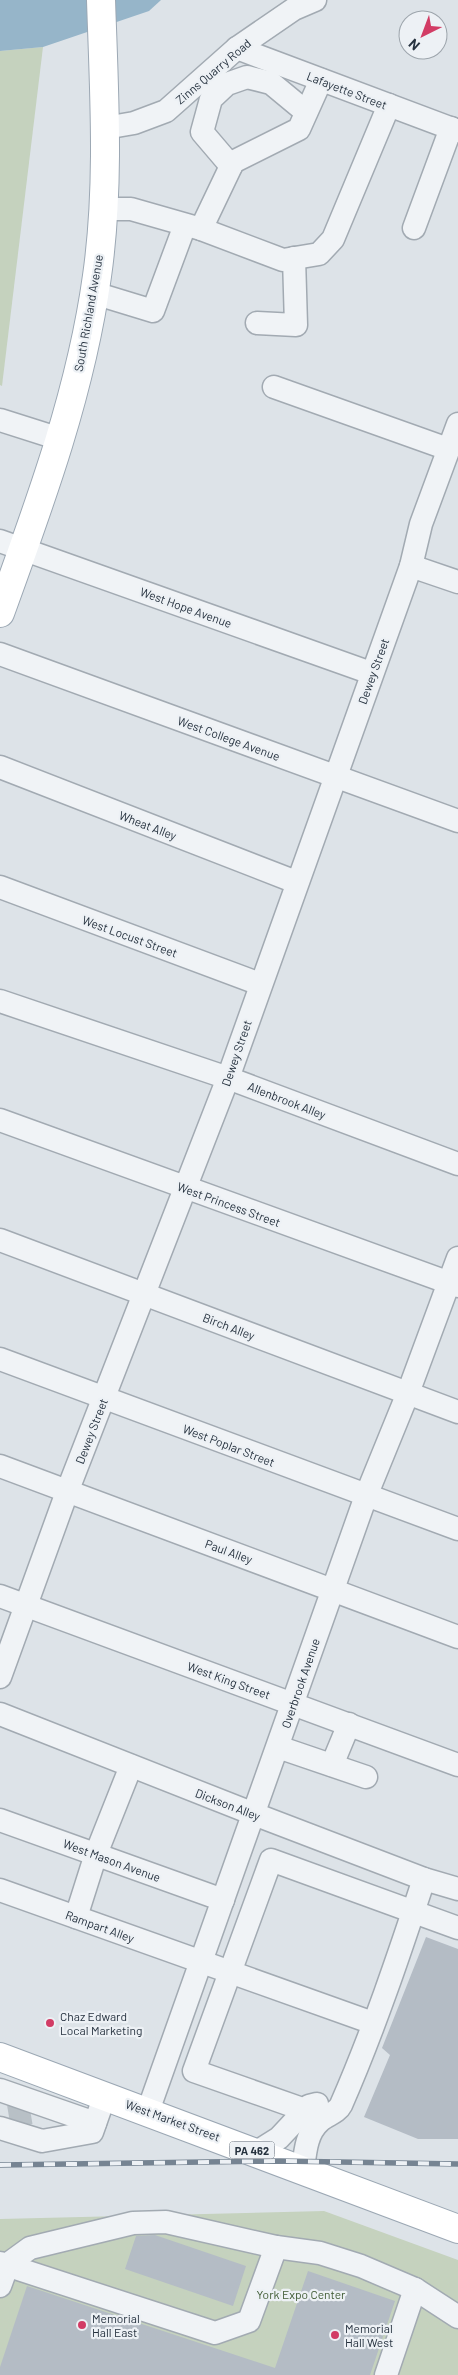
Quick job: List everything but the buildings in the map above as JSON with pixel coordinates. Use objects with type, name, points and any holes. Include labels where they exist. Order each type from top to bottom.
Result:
[{"type":"main road","name":"South Richland Avenue","points":[[0,613],[12,545],[60,439],[83,358],[94,293],[102,209],[105,128],[101,0]]},
{"type":"main road","name":"West Market Street","points":[[0,2056],[458,2229]]},
{"type":"street","name":"Zinns Quarry Road","points":[[105,128],[134,123],[166,111],[237,48],[294,9],[315,0]]},
{"type":"street","name":"Lafayette Street","points":[[237,48],[454,130]]},
{"type":"street","points":[[231,166],[202,132],[211,99],[227,84],[247,77],[271,83],[306,112]]},
{"type":"street","points":[[94,293],[153,311],[193,227],[233,162],[299,129],[321,80]]},
{"type":"street","points":[[102,209],[131,209],[193,227],[283,260],[319,254],[333,239],[389,106]]},
{"type":"street","points":[[414,228],[454,130]]},
{"type":"street","points":[[257,323],[296,324],[294,258]]},
{"type":"street","points":[[274,387],[448,449]]},
{"type":"street","points":[[0,420],[60,439]]},
{"type":"street","name":"Dewey Street","points":[[0,1677],[67,1492],[228,1078],[296,882],[336,777],[371,673],[411,566],[421,524],[458,424]]},
{"type":"street","name":"West Hope Avenue","points":[[12,545],[371,673]]},
{"type":"street","points":[[411,566],[458,582]]},
{"type":"street","name":"West College Avenue","points":[[0,654],[458,821]]},
{"type":"street","name":"Wheat Alley","points":[[0,767],[296,882]]},
{"type":"street","name":"West Locust Street","points":[[0,888],[260,984]]},
{"type":"street","name":"Allenbrook Alley","points":[[0,1001],[228,1078],[458,1164]]},
{"type":"street","name":"West Princess Street","points":[[0,1120],[185,1189],[453,1284]]},
{"type":"street","name":"Birch Alley","points":[[1,1243],[144,1294],[458,1412]]},
{"type":"street","name":"Overbrook Avenue","points":[[148,2111],[278,1747],[332,1589],[366,1496],[453,1284],[458,1258]]},
{"type":"street","name":"West Poplar Street","points":[[0,1359],[458,1529]]},
{"type":"street","name":"Paul Alley","points":[[0,1466],[458,1637]]},
{"type":"street","name":"West King Street","points":[[0,1596],[458,1765]]},
{"type":"street","name":"Dickson Alley","points":[[0,1714],[254,1814],[424,1879],[458,1890]]},
{"type":"street","points":[[332,1765],[349,1724]]},
{"type":"street","points":[[278,1747],[366,1777]]},
{"type":"street","points":[[76,1917],[96,1854],[131,1766]]},
{"type":"street","name":"West Mason Avenue","points":[[0,1820],[223,1900]]},
{"type":"street","points":[[305,2110],[194,2071],[271,1860],[412,1913],[458,1928]]},
{"type":"street","points":[[302,2170],[307,2141],[312,2132],[319,2122],[339,2108],[373,2023],[424,1879]]},
{"type":"street","name":"Rampart Alley","points":[[0,1890],[373,2023]]},
{"type":"street","points":[[15,2130],[42,2141],[92,2132],[104,2095]]},
{"type":"street","points":[[12,2096],[95,2123]]},
{"type":"street","points":[[257,2152],[279,2138],[309,2106],[321,2103],[339,2108]]},
{"type":"street","points":[[0,2286],[4,2264],[30,2248],[133,2222],[166,2222],[276,2247],[320,2254],[361,2266],[415,2289],[458,2317]]},
{"type":"street","points":[[4,2264],[215,2334],[249,2321],[276,2247]]},
{"type":"street","points":[[386,2375],[415,2289]]},
{"type":"green space","points":[[43,47],[2,386],[0,385],[0,51]]},
{"type":"green space","name":"York Expo Center","points":[[324,2211],[458,2260],[458,2375],[0,2375],[0,2219]]},
{"type":"water","points":[[0,0],[161,0],[149,11],[43,47],[0,51]]},
{"type":"tunnel","points":[[18,2104],[22,2128]]},
{"type":"railway","points":[[0,2165],[280,2161],[458,2164]]},
{"type":"place","name":"Chaz Edward Local Marketing","points":[[50,2023]]},
{"type":"place","name":"Memorial Hall East","points":[[82,2325]]},
{"type":"place","name":"Memorial Hall West","points":[[335,2335]]}]
